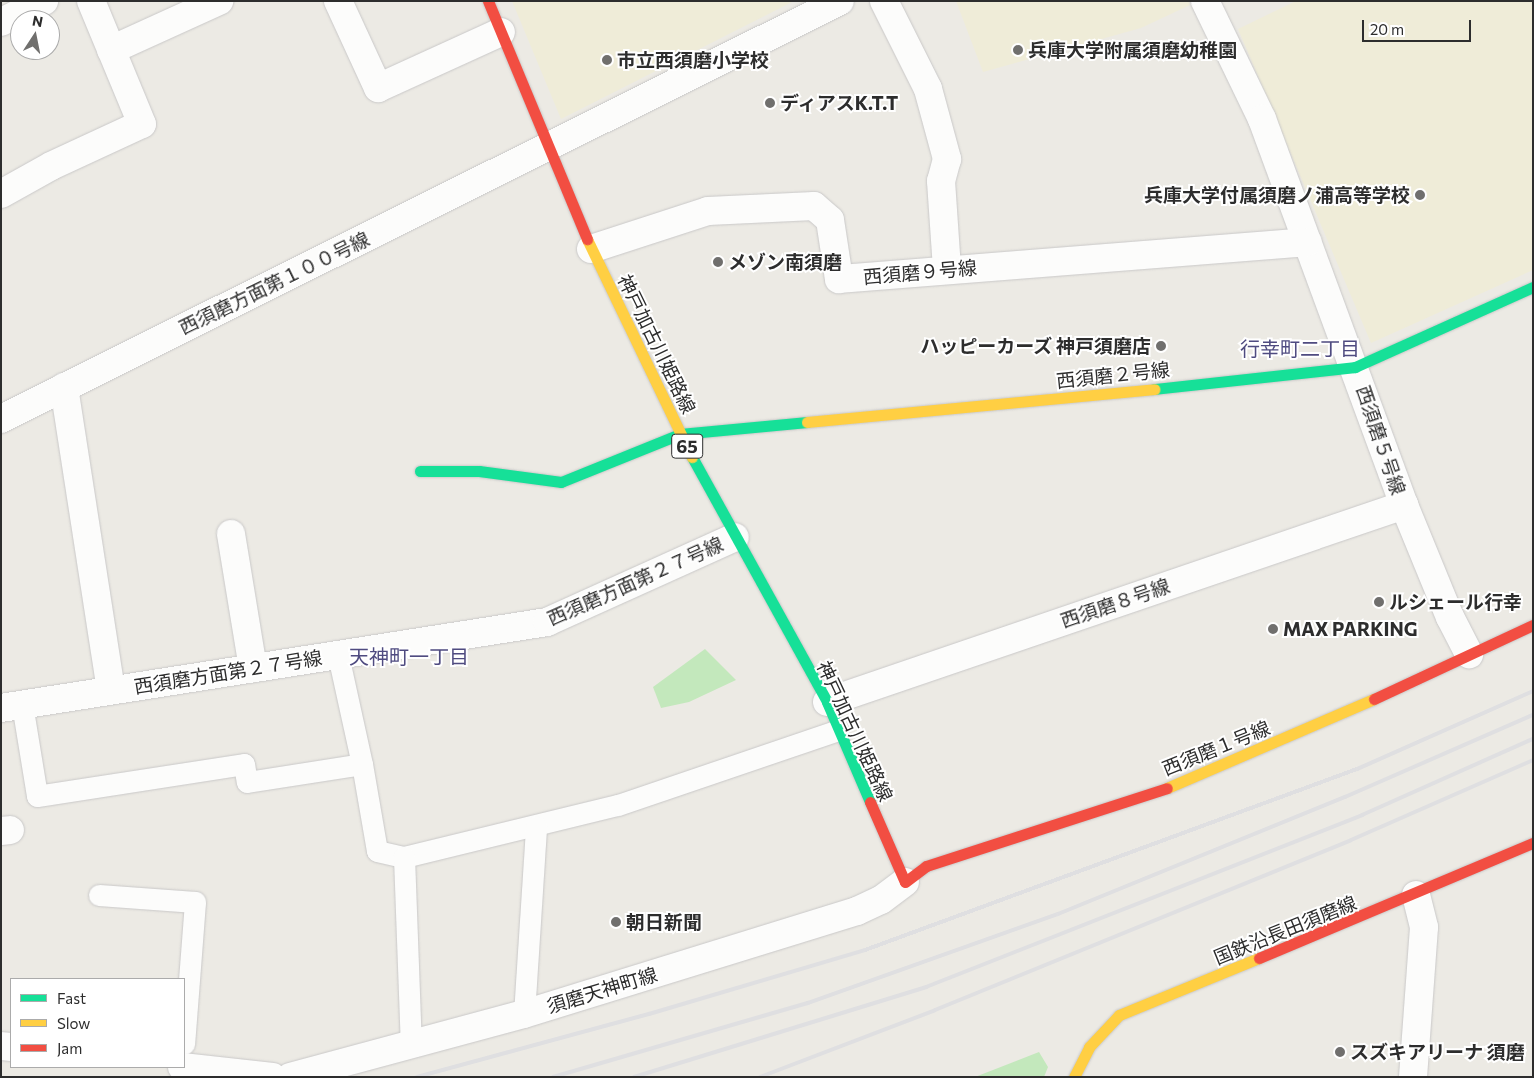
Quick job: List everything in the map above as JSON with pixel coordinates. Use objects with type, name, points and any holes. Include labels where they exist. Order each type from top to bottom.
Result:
[{"type":"street","points":[[1,22],[44,1]]},
{"type":"street","points":[[1,194],[51,166],[142,124],[91,1]]},
{"type":"street","points":[[111,50],[219,1]]},
{"type":"street","points":[[338,1],[378,88],[501,32]]},
{"type":"street","name":"神戸加古川姫路線","points":[[488,1],[591,249],[680,434],[735,538],[827,702],[905,882]]},
{"type":"street","name":"西須磨方面第１００号線","points":[[1,419],[840,1]]},
{"type":"street","points":[[884,1],[928,89],[947,159],[941,181],[947,270]]},
{"type":"street","name":"西須磨５号線","points":[[1205,1],[1262,119],[1355,366],[1404,505],[1469,654]]},
{"type":"street","name":"西須磨９号線","points":[[591,249],[708,211],[814,206],[830,220],[840,279],[1308,242]]},
{"type":"street","name":"西須磨２号線","points":[[420,471],[479,471],[561,482],[680,434],[1355,366],[1533,286]]},
{"type":"street","points":[[64,387],[111,690]]},
{"type":"street","name":"西須磨８号線","points":[[827,702],[1404,505]]},
{"type":"street","points":[[231,534],[253,668]]},
{"type":"street","name":"西須磨方面第２７号線","points":[[12,706],[547,622],[735,538]]},
{"type":"street","name":"西須磨１号線","points":[[905,882],[926,866],[1170,786],[1315,727],[1533,625]]},
{"type":"street","name":"国鉄沿長田須磨線","points":[[1074,1077],[1089,1047],[1120,1015],[1416,895],[1533,843]]},
{"type":"street","name":"須磨天神町線","points":[[290,1077],[411,1046],[524,1014],[857,912],[881,900],[905,882]]},
{"type":"street","points":[[1413,1077],[1424,927],[1416,895]]},
{"type":"street","points":[[185,1067],[272,1077]]},
{"type":"lane","points":[[338,655],[362,764],[377,851],[404,857],[618,805],[838,730]]},
{"type":"lane","points":[[12,706],[37,796],[244,764],[247,782],[362,764]]},
{"type":"lane","points":[[524,1014],[536,826]]},
{"type":"lane","points":[[404,857],[411,1046]]},
{"type":"lane","points":[[99,895],[195,902],[185,1031]]},
{"type":"shaded area","name":"市立西須磨小学校","points":[[512,1],[794,1],[561,119]]},
{"type":"shaded area","name":"兵庫大学附属須磨幼稚園","points":[[956,1],[1189,1],[1190,5],[1141,28],[983,72]]},
{"type":"shaded area","name":"兵庫大学付属須磨ノ浦高等学校","points":[[1296,1],[1533,1],[1533,270],[1371,343],[1238,29]]},
{"type":"green space","points":[[705,649],[736,680],[689,702],[661,708],[653,687]]},
{"type":"green space","points":[[1039,1052],[1048,1067],[1044,1077],[975,1077]]},
{"type":"railway","points":[[417,1077],[649,1014],[865,950],[1357,769],[1533,691]]},
{"type":"railway","points":[[553,1077],[808,1003],[1058,914],[1345,797],[1533,715]]},
{"type":"railway","points":[[634,1077],[926,987],[1362,815],[1533,739]]},
{"type":"railway","points":[[760,1077],[935,1010],[1351,840],[1533,760]]},
{"type":"traffic: fast","points":[[1154,389],[1355,367],[1533,287]]},
{"type":"traffic: fast","points":[[420,471],[479,471],[561,482],[680,434],[807,422]]},
{"type":"traffic: fast","points":[[692,457],[827,702],[870,802]]},
{"type":"traffic: slow","points":[[587,239],[692,457]]},
{"type":"traffic: slow","points":[[807,422],[1154,389]]},
{"type":"traffic: slow","points":[[1167,788],[1374,699]]},
{"type":"traffic: slow","points":[[1074,1077],[1089,1047],[1119,1015],[1259,958]]},
{"type":"traffic: jam","points":[[488,1],[587,239]]},
{"type":"traffic: jam","points":[[1374,699],[1533,625]]},
{"type":"traffic: jam","points":[[905,882],[926,866],[1167,788]]},
{"type":"traffic: jam","points":[[870,802],[905,882]]},
{"type":"traffic: jam","points":[[1259,958],[1533,843]]},
{"type":"place","name":"兵庫大学附属須磨幼稚園","points":[[1018,50]]},
{"type":"place","name":"市立西須磨小学校","points":[[607,60]]},
{"type":"place","name":"ディアスK.T.T","points":[[770,103]]},
{"type":"place","name":"兵庫大学付属須磨ノ浦高等学校","points":[[1420,195]]},
{"type":"place","name":"メゾン南須磨","points":[[718,262]]},
{"type":"place","name":"ハッピーカーズ 神戸須磨店","points":[[1161,346]]},
{"type":"place","name":"ルシェール行幸","points":[[1379,602]]},
{"type":"place","name":"MAX PARKING","points":[[1273,629]]},
{"type":"place","name":"朝日新聞","points":[[616,922]]},
{"type":"place","name":"スズキアリーナ 須磨","points":[[1340,1052]]},
{"type":"district","name":"行幸町二丁目","points":[[1300,348]]},
{"type":"district","name":"天神町一丁目","points":[[409,656]]}]
